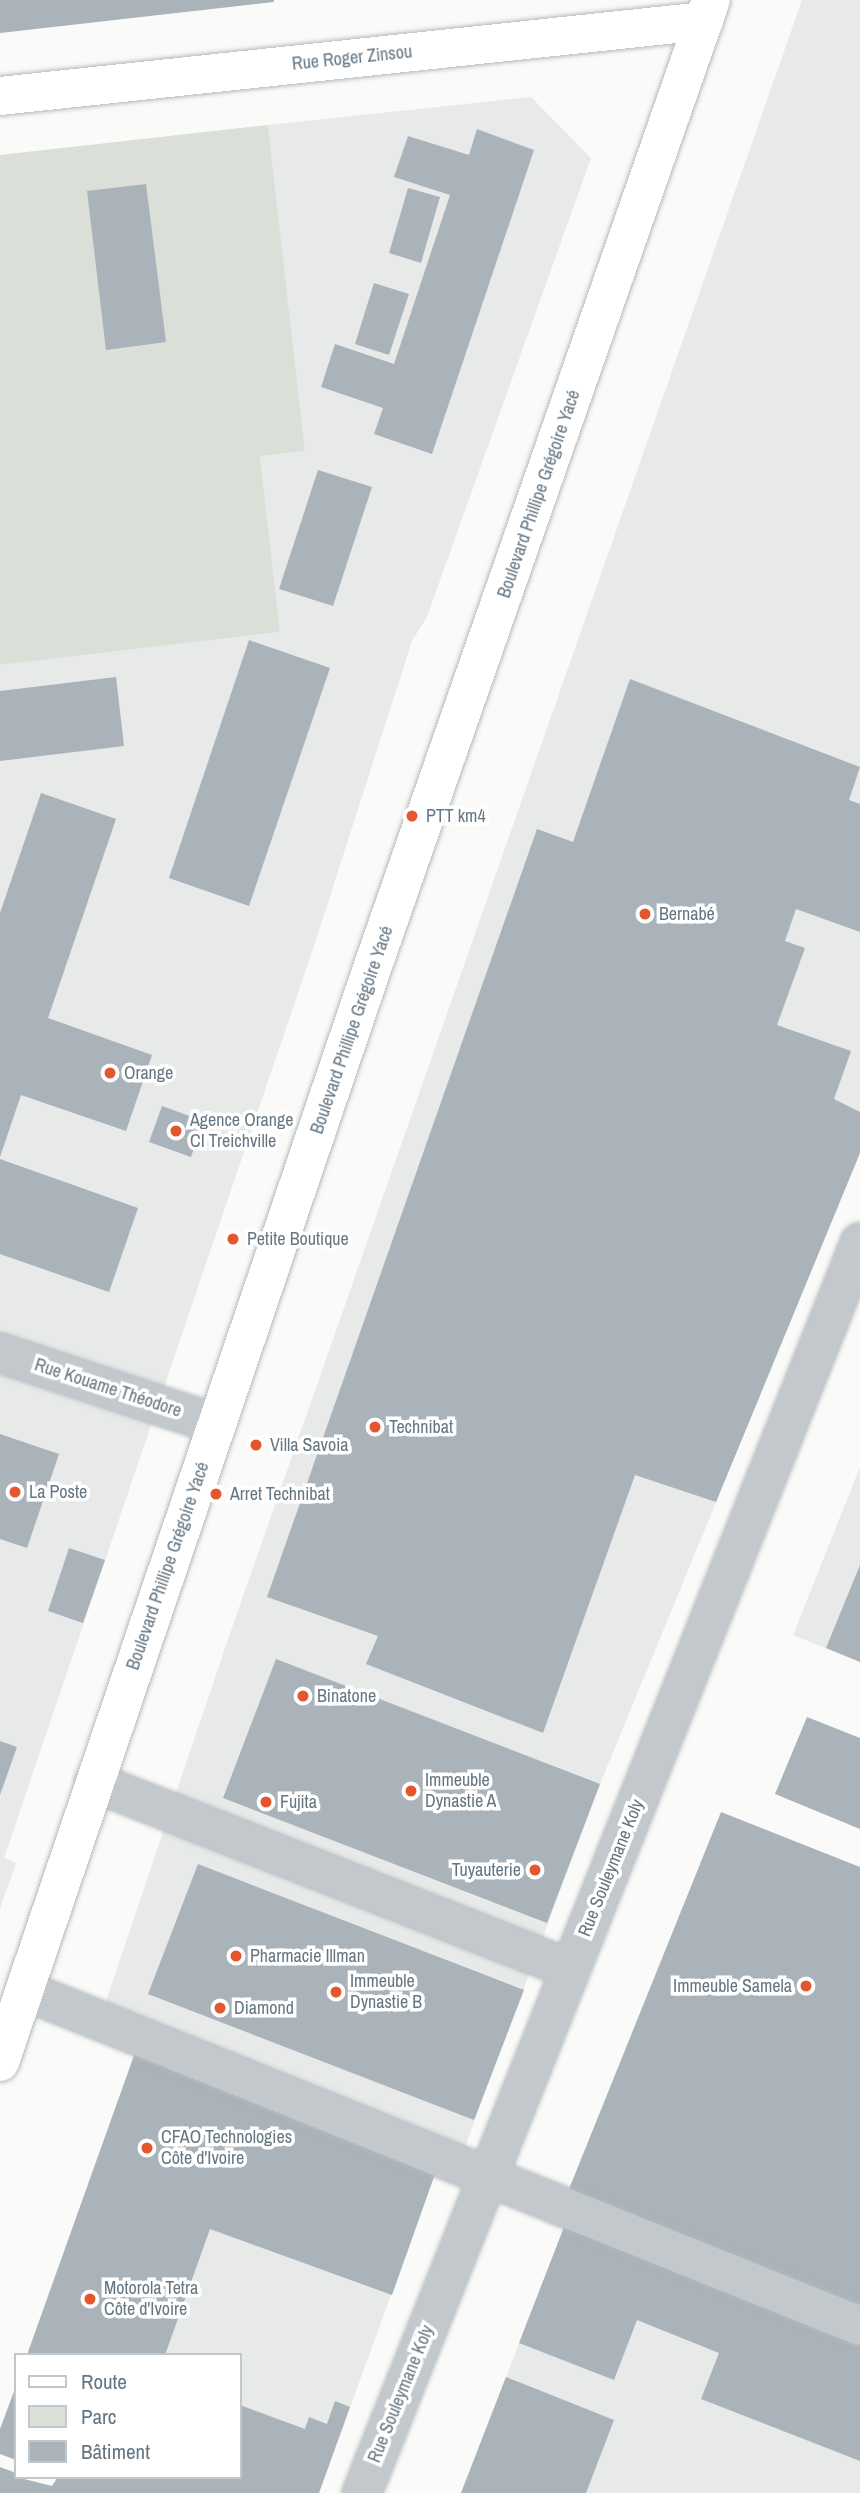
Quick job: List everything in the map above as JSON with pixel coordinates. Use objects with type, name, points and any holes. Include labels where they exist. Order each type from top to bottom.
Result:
[{"type":"main road","name":"Rue Roger Zinsou","points":[[0,96],[707,10]]},
{"type":"main road","name":"Boulevard Phillipe Grégoire Yacé","points":[[0,2062],[216,1424],[707,10]]},
{"type":"street","name":"Rue Souleymane Koly","points":[[362,2493],[860,1242]]},
{"type":"street","name":"Rue Kouame Théodore","points":[[0,1353],[216,1424]]},
{"type":"street","points":[[94,1782],[570,1969]]},
{"type":"street","points":[[26,1991],[860,2326]]},
{"type":"shaded area","points":[[802,0],[860,0],[860,1153],[600,1784],[463,2152],[104,2007],[227,1642]]},
{"type":"shaded area","points":[[531,97],[591,158],[427,617],[412,641],[316,940],[4,1858],[16,1863],[0,1909],[0,665],[280,632],[260,456],[305,451],[268,125]]},
{"type":"shaded area","points":[[860,1467],[860,1662],[793,1635]]},
{"type":"shaded area","points":[[136,2050],[440,2160],[319,2493],[0,2493],[0,2467],[14,2472],[14,2479],[52,2486],[57,2479],[242,2479],[242,2353],[28,2353]]},
{"type":"shaded area","points":[[566,2222],[860,2339],[860,2493],[461,2493]]},
{"type":"green space","points":[[268,125],[305,451],[260,456],[280,632],[0,665],[0,155]]},
{"type":"building","points":[[0,0],[274,0],[274,2],[0,33]]},
{"type":"building","points":[[477,129],[534,150],[432,454],[374,434],[383,408],[321,387],[335,344],[394,364],[450,195],[394,177],[408,136],[469,155]]},
{"type":"building","points":[[146,184],[166,342],[106,350],[87,191]]},
{"type":"building","points":[[408,188],[440,197],[421,263],[389,253]]},
{"type":"building","points":[[374,283],[409,294],[389,355],[355,344]]},
{"type":"building","points":[[318,470],[372,487],[333,606],[279,589]]},
{"type":"building","points":[[249,640],[330,668],[249,906],[169,878]]},
{"type":"building","points":[[116,677],[124,746],[0,761],[0,691]]},
{"type":"building","points":[[630,679],[860,767],[849,800],[860,804],[860,932],[796,909],[785,941],[805,948],[777,1025],[851,1051],[834,1099],[860,1112],[860,1153],[716,1502],[635,1475],[543,1733],[366,1664],[378,1636],[267,1597],[537,829],[573,842]]},
{"type":"building","points":[[41,793],[116,819],[48,1018],[152,1055],[126,1131],[21,1095],[0,1157],[0,913]]},
{"type":"building","name":"Agence Orange CI Treichville","points":[[162,1106],[203,1121],[191,1157],[149,1142]]},
{"type":"building","points":[[0,1159],[138,1208],[109,1292],[0,1254]]},
{"type":"building","points":[[0,1434],[59,1454],[27,1548],[0,1539]]},
{"type":"building","points":[[69,1548],[105,1560],[83,1623],[48,1611]]},
{"type":"building","points":[[860,1565],[860,1662],[826,1648]]},
{"type":"building","name":"Immeuble Dynastie A","points":[[276,1659],[600,1784],[547,1923],[223,1798]]},
{"type":"building","points":[[807,1717],[860,1738],[860,1829],[775,1794]]},
{"type":"building","points":[[0,1741],[17,1747],[0,1795]]},
{"type":"building","name":"Immeuble Samela","points":[[721,1812],[860,1867],[860,2320],[565,2199]]},
{"type":"building","name":"Immeuble Dynastie B","points":[[198,1864],[524,1990],[474,2120],[148,1994]]},
{"type":"building","points":[[136,2050],[440,2160],[392,2295],[210,2229],[166,2353],[28,2353]]},
{"type":"building","points":[[566,2222],[860,2339],[860,2461],[701,2399],[719,2353],[637,2320],[614,2380],[519,2343]]},
{"type":"building","points":[[506,2377],[614,2420],[586,2493],[461,2493]]},
{"type":"building","points":[[14,2391],[14,2459],[0,2454],[0,2429]]},
{"type":"building","points":[[335,2401],[350,2407],[319,2493],[0,2493],[0,2467],[14,2472],[14,2479],[52,2486],[57,2479],[242,2479],[242,2406],[305,2429],[309,2417],[327,2424]]},
{"type":"place","name":"PTT km4","points":[[412,816]]},
{"type":"place","name":"Bernabé","points":[[645,914]]},
{"type":"place","name":"Orange","points":[[110,1073]]},
{"type":"place","name":"Agence Orange CI Treichville","points":[[176,1131]]},
{"type":"place","name":"Petite Boutique","points":[[233,1239]]},
{"type":"place","name":"Technibat","points":[[375,1427]]},
{"type":"place","name":"Villa Savoia","points":[[256,1445]]},
{"type":"place","name":"La Poste","points":[[15,1492]]},
{"type":"place","name":"Arret Technibat","points":[[216,1494]]},
{"type":"place","name":"Binatone","points":[[303,1696]]},
{"type":"place","name":"Immeuble Dynastie A","points":[[411,1791]]},
{"type":"place","name":"Fujita","points":[[266,1802]]},
{"type":"place","name":"Tuyauterie","points":[[535,1870]]},
{"type":"place","name":"Pharmacie Illman","points":[[236,1956]]},
{"type":"place","name":"Immeuble Samela","points":[[806,1986]]},
{"type":"place","name":"Immeuble Dynastie B","points":[[336,1992]]},
{"type":"place","name":"Diamond","points":[[220,2008]]},
{"type":"place","name":"CFAO Technologies Côte d'Ivoire","points":[[147,2148]]},
{"type":"place","name":"Motorola Tetra Côte d'Ivoire","points":[[90,2299]]}]
